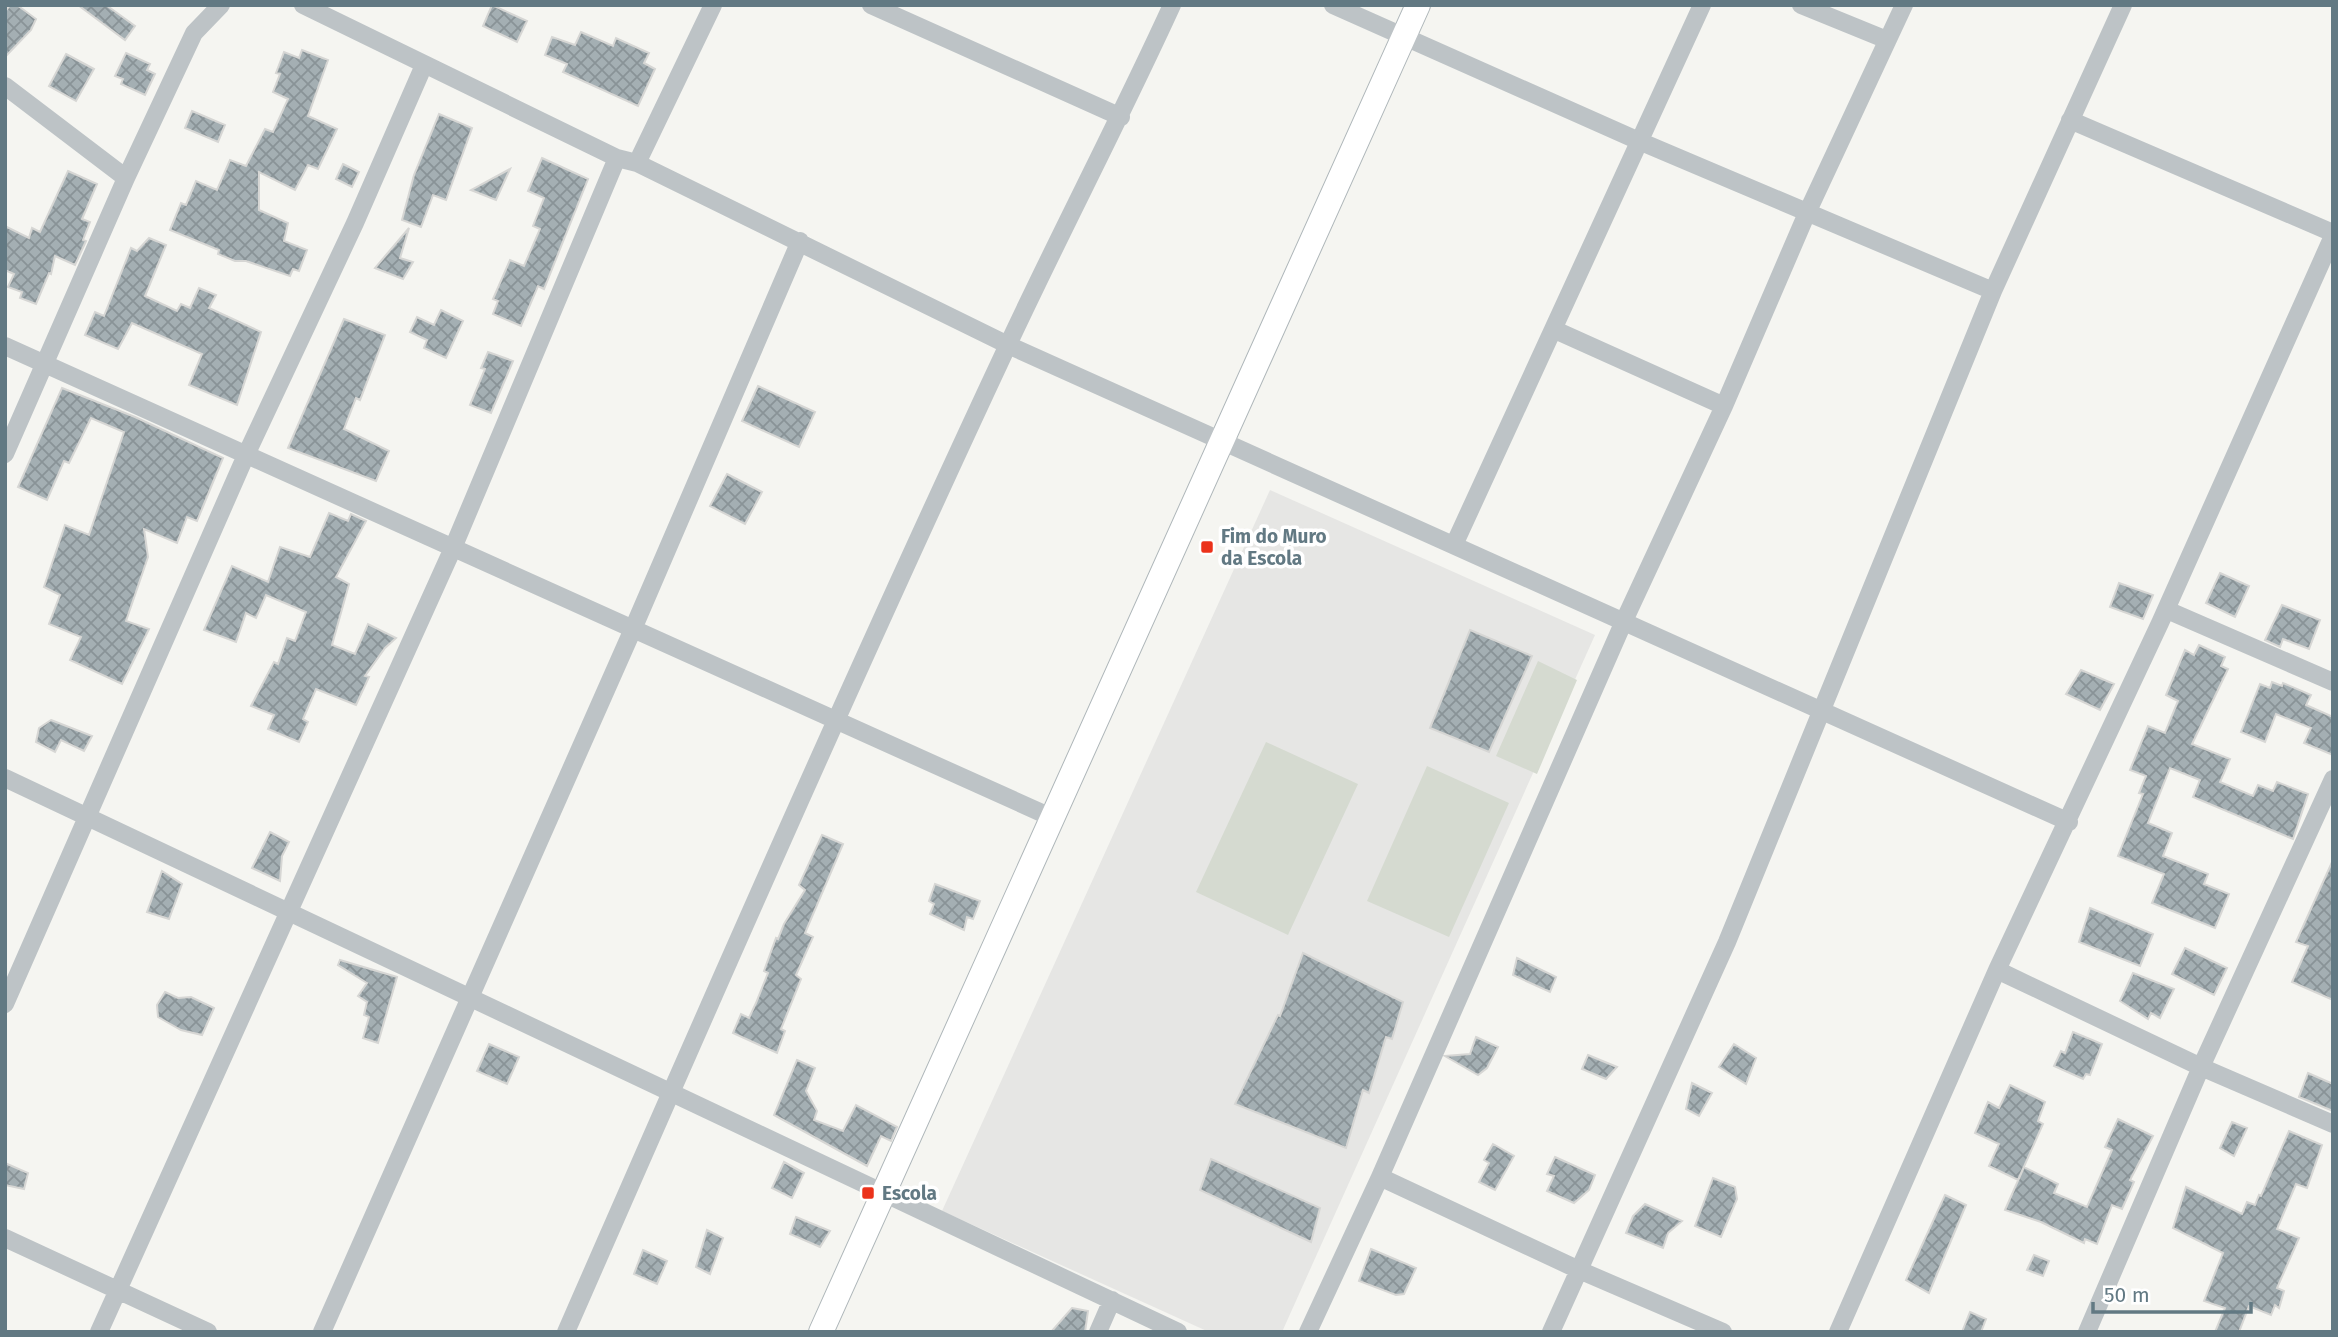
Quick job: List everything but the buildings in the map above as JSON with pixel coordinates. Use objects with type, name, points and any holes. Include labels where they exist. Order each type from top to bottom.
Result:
[{"type":"street","points":[[5,454],[126,178],[194,33],[221,5]]},
{"type":"street","points":[[303,5],[617,158],[637,163],[800,241],[1008,345],[2069,822]]},
{"type":"street","points":[[637,163],[713,5]]},
{"type":"street","points":[[871,5],[1121,117]]},
{"type":"street","points":[[566,1332],[835,720],[1008,345],[1121,117],[1172,5]]},
{"type":"street","points":[[1333,5],[1639,141],[1993,291]]},
{"type":"street","points":[[821,1332],[1418,5]]},
{"type":"street","points":[[1454,545],[1702,5]]},
{"type":"street","points":[[1801,5],[1887,40]]},
{"type":"street","points":[[1308,1332],[1380,1178],[1624,621],[1724,406],[1807,213],[1904,5]]},
{"type":"street","points":[[1551,1332],[1727,942],[1993,291],[2123,5]]},
{"type":"street","points":[[5,1004],[89,818],[246,454],[355,223],[424,65]]},
{"type":"street","points":[[5,86],[126,178]]},
{"type":"street","points":[[1838,1332],[1997,970],[2069,822],[2166,610],[2333,234],[2070,120]]},
{"type":"street","points":[[99,1332],[453,548],[617,158]]},
{"type":"street","points":[[322,1332],[633,629],[800,241]]},
{"type":"street","points":[[1555,330],[1724,406]]},
{"type":"street","points":[[5,346],[1054,818]]},
{"type":"street","points":[[2166,610],[2333,682]]},
{"type":"street","points":[[5,778],[1178,1332]]},
{"type":"street","points":[[2087,1332],[2202,1067],[2333,779]]},
{"type":"street","points":[[1997,970],[2202,1067],[2333,1124]]},
{"type":"street","points":[[1380,1178],[1579,1270],[1723,1332]]},
{"type":"street","points":[[5,1238],[208,1332]]},
{"type":"street","points":[[1098,1332],[1112,1300]]},
{"type":"shaded area","points":[[1270,490],[1595,635],[1282,1332],[1209,1332],[942,1211]]},
{"type":"shaded area","points":[[1538,661],[1577,680],[1537,774],[1496,756]]},
{"type":"shaded area","points":[[1266,742],[1358,784],[1288,935],[1196,892]]},
{"type":"shaded area","points":[[1427,766],[1509,803],[1449,937],[1367,901]]},
{"type":"place","name":"Fim do Muro da Escola","points":[[1207,547]]},
{"type":"place","name":"Escola","points":[[868,1193]]}]
